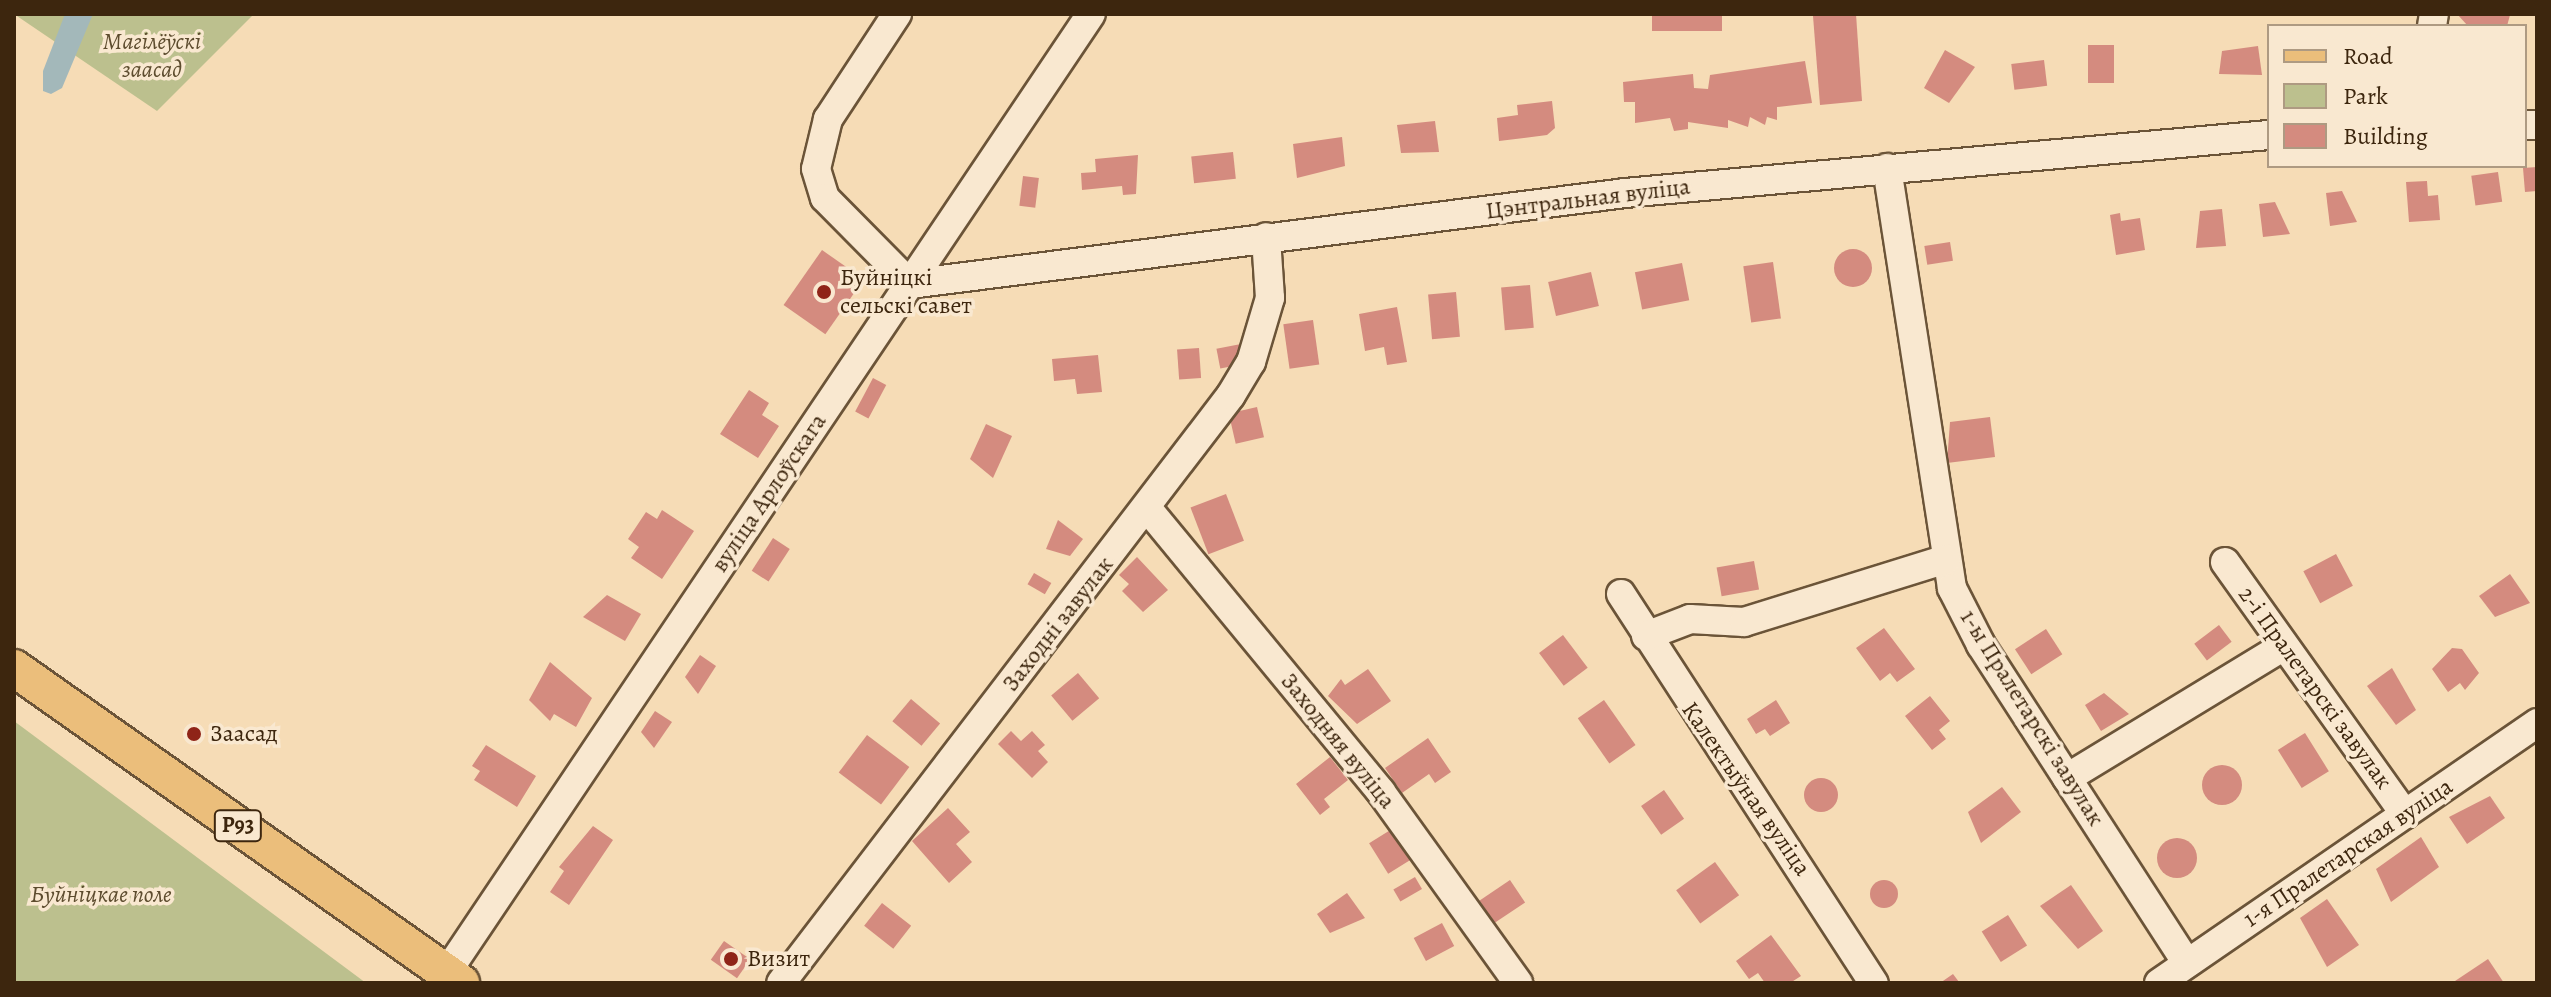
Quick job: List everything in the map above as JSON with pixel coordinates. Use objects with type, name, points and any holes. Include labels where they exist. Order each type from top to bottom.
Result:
[{"type":"main road","name":"Р93","points":[[14,668],[449,979]]},
{"type":"street","points":[[897,14],[828,119],[816,169],[825,198],[910,284]]},
{"type":"street","name":"вуліца Арлоўскага","points":[[449,979],[1091,14]]},
{"type":"street","name":"Цэнтральная вуліца","points":[[910,284],[1266,237],[1887,168],[2267,135]]},
{"type":"street","name":"1-ы Пралетарскі завулак","points":[[1887,168],[1946,559],[1981,645],[2187,963]]},
{"type":"street","name":"Заходні завулак","points":[[781,983],[1147,508],[1251,362],[1270,298],[1266,237]]},
{"type":"street","name":"Заходняя вуліца","points":[[1147,508],[1381,792],[1518,983]]},
{"type":"street","points":[[1646,636],[1690,619],[1744,622],[1946,559]]},
{"type":"street","name":"2-і Пралетарскі завулак","points":[[2225,562],[2405,814]]},
{"type":"street","name":"Калектыўная вуліца","points":[[1621,594],[1874,983]]},
{"type":"street","points":[[2067,778],[2284,646]]},
{"type":"street","name":"1-я Пралетарская вуліца","points":[[2159,983],[2537,723]]},
{"type":"green space","name":"Магілёўскі заасад","points":[[14,14],[254,14],[157,111]]},
{"type":"green space","name":"Буйніцкае поле","points":[[14,721],[366,983],[14,983]]},
{"type":"shaded area","points":[[65,14],[93,14],[62,88],[51,94],[43,91],[43,71]]},
{"type":"building","points":[[1652,14],[1722,14],[1722,31],[1652,31]]},
{"type":"building","points":[[1856,14],[1862,101],[1820,105],[1813,16]]},
{"type":"building","points":[[2457,14],[2510,15],[2508,24],[2466,24]]},
{"type":"building","points":[[2088,45],[2114,45],[2114,83],[2088,83]]},
{"type":"building","points":[[2258,46],[2262,75],[2219,74],[2222,51]]},
{"type":"building","points":[[1945,50],[1975,67],[1949,103],[1924,88]]},
{"type":"building","points":[[2044,60],[2047,86],[2014,90],[2011,64]]},
{"type":"building","points":[[1805,61],[1812,103],[1777,107],[1777,120],[1767,117],[1765,125],[1750,117],[1748,127],[1728,120],[1728,128],[1688,122],[1688,129],[1674,131],[1670,118],[1635,123],[1635,102],[1624,102],[1623,82],[1693,74],[1694,88],[1708,89],[1710,75]]},
{"type":"building","points":[[1552,101],[1555,128],[1547,135],[1499,141],[1497,118],[1518,115],[1517,105]]},
{"type":"building","points":[[1435,121],[1439,152],[1401,153],[1397,125]]},
{"type":"building","points":[[1342,137],[1345,166],[1297,178],[1293,144]]},
{"type":"building","points":[[1233,152],[1236,179],[1194,183],[1191,156]]},
{"type":"building","points":[[1138,155],[1136,194],[1123,195],[1122,186],[1082,190],[1081,173],[1096,172],[1095,159]]},
{"type":"building","points":[[2537,167],[2537,191],[2525,192],[2523,168]]},
{"type":"building","points":[[2498,172],[2502,202],[2475,205],[2471,176]]},
{"type":"building","points":[[1023,176],[1039,178],[1035,208],[1019,206]]},
{"type":"building","points":[[2427,181],[2428,196],[2438,195],[2440,220],[2409,222],[2406,182]]},
{"type":"building","points":[[2342,191],[2357,222],[2330,226],[2326,193]]},
{"type":"building","points":[[2275,202],[2290,234],[2263,237],[2259,204]]},
{"type":"building","points":[[2222,209],[2226,246],[2196,248],[2200,211]]},
{"type":"building","points":[[2120,213],[2121,221],[2140,218],[2145,250],[2116,255],[2110,215]]},
{"type":"building","points":[[1950,242],[1953,261],[1927,265],[1924,246]]},
{"type":"building","points":[[1853,249],[1866,255],[1872,268],[1866,281],[1853,287],[1840,281],[1834,268],[1840,255]]},
{"type":"building","name":"Буйніцкі сельскі савет","points":[[822,250],[864,279],[825,334],[784,305]]},
{"type":"building","points":[[1773,262],[1781,318],[1751,323],[1743,266]]},
{"type":"building","points":[[1682,263],[1689,300],[1642,309],[1635,272]]},
{"type":"building","points":[[1591,272],[1599,306],[1556,316],[1548,282]]},
{"type":"building","points":[[1530,285],[1534,328],[1505,330],[1501,288]]},
{"type":"building","points":[[1456,292],[1460,337],[1432,339],[1428,294]]},
{"type":"building","points":[[1397,307],[1407,362],[1387,365],[1384,347],[1365,351],[1359,314]]},
{"type":"building","points":[[1313,320],[1319,365],[1290,369],[1283,324]]},
{"type":"building","points":[[1241,344],[1245,364],[1220,368],[1216,349]]},
{"type":"building","points":[[1199,348],[1201,378],[1179,379],[1177,350]]},
{"type":"building","points":[[1098,355],[1102,392],[1077,394],[1075,379],[1054,381],[1052,359]]},
{"type":"building","points":[[873,378],[886,385],[868,419],[855,412]]},
{"type":"building","points":[[749,390],[769,403],[762,415],[779,426],[758,458],[720,434]]},
{"type":"building","points":[[1257,407],[1264,437],[1236,444],[1229,414]]},
{"type":"building","points":[[1990,417],[1995,457],[1947,463],[1950,422]]},
{"type":"building","points":[[986,424],[1012,436],[993,478],[970,459]]},
{"type":"building","points":[[1226,494],[1244,541],[1208,554],[1191,508]]},
{"type":"building","points":[[662,510],[694,531],[662,579],[631,558],[639,547],[628,539],[646,512],[657,519]]},
{"type":"building","points":[[1058,520],[1083,539],[1070,556],[1046,549]]},
{"type":"building","points":[[773,538],[790,549],[769,582],[752,571]]},
{"type":"building","points":[[2336,554],[2353,586],[2320,603],[2303,571]]},
{"type":"building","points":[[1137,557],[1168,590],[1143,612],[1122,591],[1129,584],[1119,575]]},
{"type":"building","points":[[1754,561],[1759,590],[1722,596],[1717,568]]},
{"type":"building","points":[[1034,573],[1051,583],[1045,594],[1028,584]]},
{"type":"building","points":[[2510,574],[2530,603],[2495,617],[2479,596]]},
{"type":"building","points":[[607,595],[641,614],[625,641],[583,617]]},
{"type":"building","points":[[2219,625],[2232,642],[2207,660],[2194,644]]},
{"type":"building","points":[[1884,628],[1915,669],[1897,682],[1890,673],[1880,681],[1856,648]]},
{"type":"building","points":[[2046,629],[2062,654],[2031,674],[2015,649]]},
{"type":"building","points":[[1563,635],[1588,668],[1564,686],[1539,653]]},
{"type":"building","points":[[2452,648],[2462,649],[2479,673],[2465,690],[2460,683],[2448,692],[2432,669]]},
{"type":"building","points":[[700,655],[716,666],[698,694],[685,677]]},
{"type":"building","points":[[550,662],[592,698],[576,727],[554,714],[550,721],[529,700]]},
{"type":"building","points":[[2392,668],[2416,710],[2396,725],[2367,686]]},
{"type":"building","points":[[1368,669],[1391,701],[1357,724],[1328,696],[1341,679],[1345,685]]},
{"type":"building","points":[[1078,673],[1099,698],[1072,721],[1051,695]]},
{"type":"building","points":[[2104,693],[2129,714],[2101,731],[2085,705]]},
{"type":"building","points":[[1930,696],[1950,721],[1939,730],[1946,739],[1932,750],[1905,716]]},
{"type":"building","points":[[911,699],[940,723],[921,746],[892,721]]},
{"type":"building","points":[[1604,700],[1636,745],[1609,763],[1578,718]]},
{"type":"building","points":[[1776,700],[1790,723],[1770,736],[1765,729],[1756,734],[1747,719]]},
{"type":"building","points":[[655,711],[672,722],[654,748],[641,732]]},
{"type":"building","points":[[1011,731],[1021,741],[1032,731],[1045,745],[1038,751],[1048,762],[1032,778],[998,744]]},
{"type":"building","points":[[2305,733],[2329,771],[2302,788],[2278,750]]},
{"type":"building","points":[[867,735],[909,767],[881,804],[839,773]]},
{"type":"building","points":[[1428,738],[1451,772],[1435,783],[1429,774],[1402,793],[1385,768]]},
{"type":"building","points":[[486,745],[536,776],[517,807],[474,780],[480,771],[472,766]]},
{"type":"building","points":[[1330,757],[1348,780],[1324,799],[1330,807],[1320,815],[1296,784]]},
{"type":"building","points":[[2222,765],[2236,771],[2242,785],[2236,799],[2222,805],[2208,799],[2202,785],[2208,771]]},
{"type":"building","points":[[1821,778],[1833,783],[1838,795],[1833,807],[1821,812],[1809,807],[1804,795],[1809,783]]},
{"type":"building","points":[[2002,787],[2021,812],[1981,843],[1968,812]]},
{"type":"building","points":[[1664,790],[1684,819],[1661,835],[1641,806]]},
{"type":"building","points":[[2490,796],[2505,818],[2467,844],[2449,817]]},
{"type":"building","points":[[948,808],[970,832],[956,844],[972,862],[949,883],[912,841]]},
{"type":"building","points":[[593,826],[613,840],[569,905],[550,892],[564,871],[559,867]]},
{"type":"building","points":[[1392,829],[1411,860],[1388,874],[1369,843]]},
{"type":"building","points":[[2421,837],[2439,867],[2391,902],[2376,869]]},
{"type":"building","points":[[2177,838],[2191,844],[2197,858],[2191,872],[2177,878],[2163,872],[2157,858],[2163,844]]},
{"type":"building","points":[[1715,862],[1739,895],[1700,923],[1676,890]]},
{"type":"building","points":[[1415,877],[1422,889],[1400,902],[1393,889]]},
{"type":"building","points":[[1510,880],[1525,902],[1494,923],[1479,901]]},
{"type":"building","points":[[1884,880],[1894,884],[1898,894],[1894,904],[1884,908],[1874,904],[1870,894],[1874,884]]},
{"type":"building","points":[[2071,885],[2103,931],[2078,949],[2040,906]]},
{"type":"building","points":[[1347,893],[1365,918],[1330,933],[1317,914]]},
{"type":"building","points":[[2327,899],[2359,945],[2327,967],[2300,918]]},
{"type":"building","points":[[882,903],[911,926],[893,949],[864,926]]},
{"type":"building","points":[[2008,915],[2027,946],[2001,962],[1982,931]]},
{"type":"building","points":[[1442,923],[1454,946],[1426,961],[1414,938]]},
{"type":"building","points":[[1771,935],[1801,976],[1790,983],[1765,983],[1758,973],[1749,979],[1736,961]]},
{"type":"building","name":"Визит","points":[[724,941],[750,959],[737,978],[711,960]]},
{"type":"building","points":[[2488,959],[2504,983],[2456,983],[2455,981]]},
{"type":"building","points":[[1953,974],[1959,982],[1969,983],[1940,983]]},
{"type":"place","name":"Буйніцкі сельскі савет","points":[[824,292]]},
{"type":"place","name":"Заасад","points":[[194,734]]},
{"type":"place","name":"Визит","points":[[731,959]]}]
